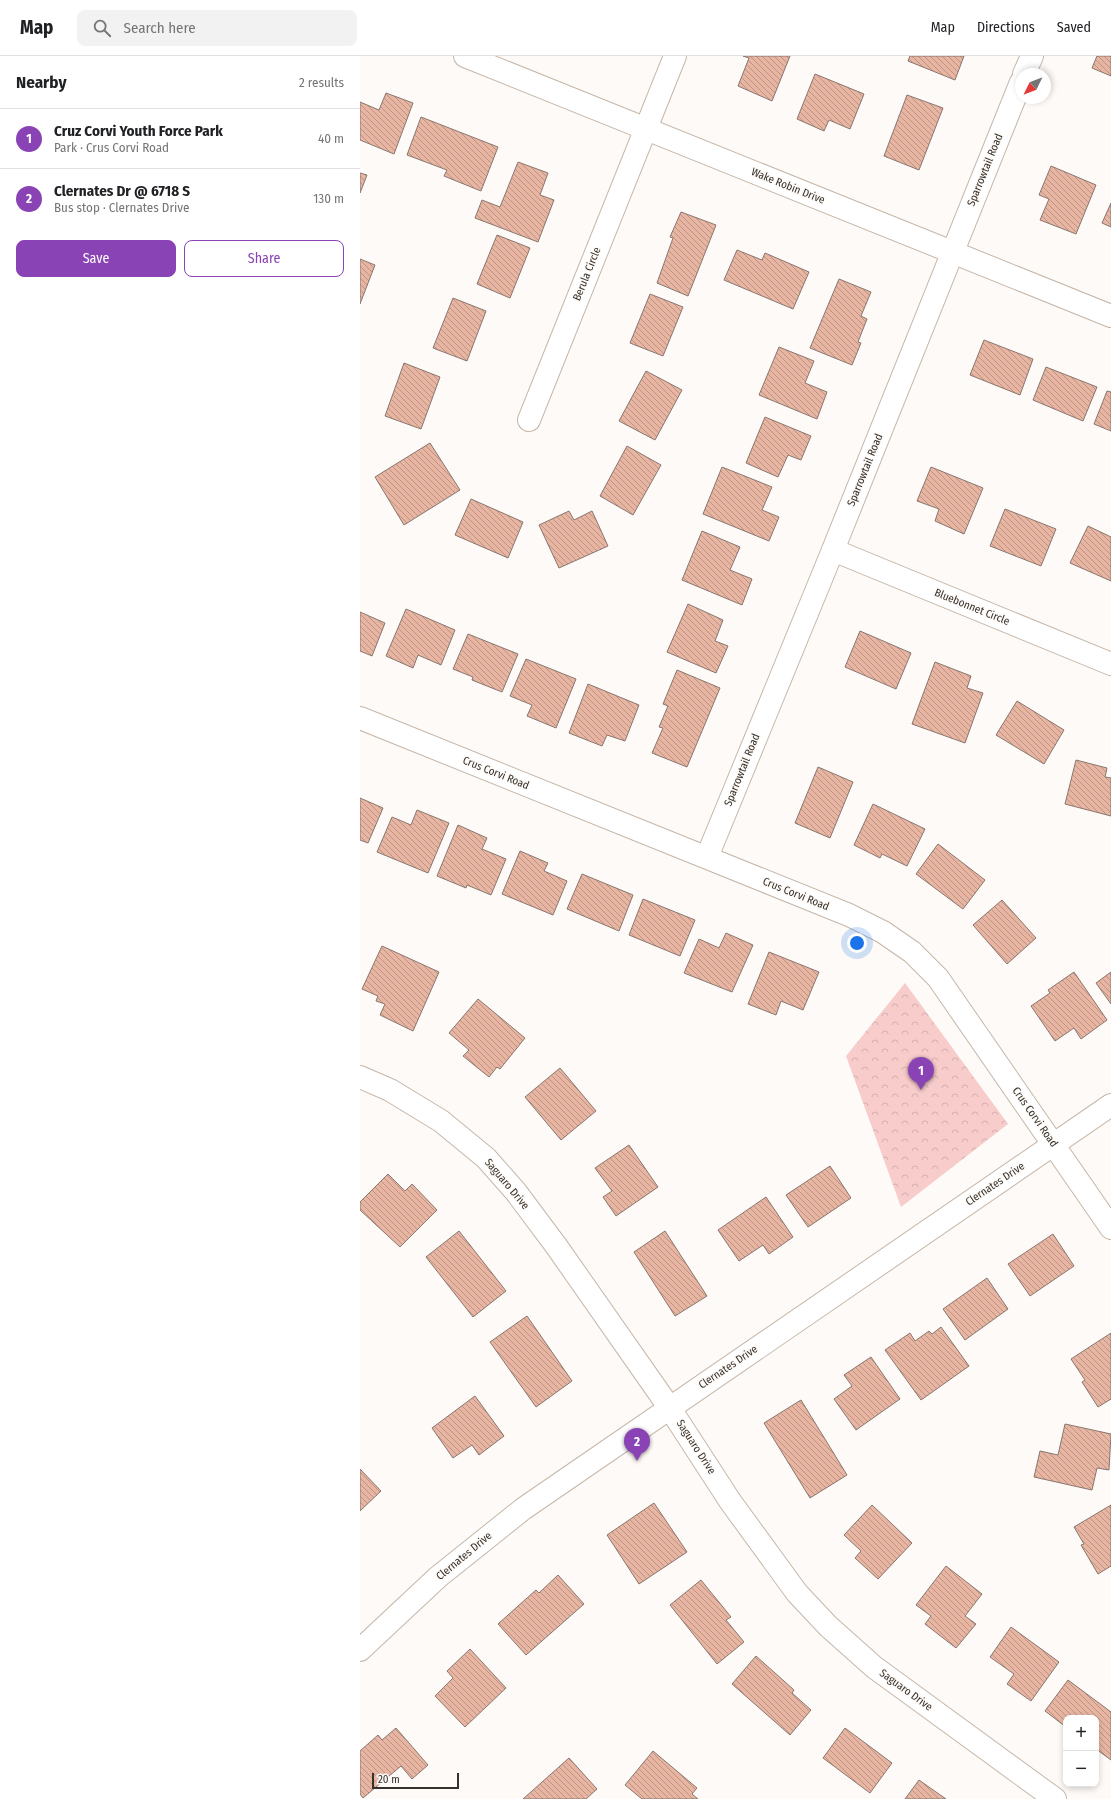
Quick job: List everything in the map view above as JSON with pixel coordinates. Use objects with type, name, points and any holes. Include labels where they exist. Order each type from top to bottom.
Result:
[{"type":"street","name":"Wake Robin Drive","points":[[466,56],[1111,316]]},
{"type":"street","name":"Berula Circle","points":[[529,420],[675,56]]},
{"type":"street","points":[[1027,68],[1032,56]]},
{"type":"street","name":"Sparrowtail Road","points":[[707,857],[833,550],[1015,97]]},
{"type":"street","name":"Bluebonnet Circle","points":[[833,550],[1111,664]]},
{"type":"street","name":"Crus Corvi Road","points":[[360,718],[849,915],[883,932],[912,952],[938,978],[1111,1228]]},
{"type":"street","name":"Saguaro Drive","points":[[360,1077],[390,1090],[441,1121],[486,1158],[516,1192],[557,1247],[670,1407],[735,1507],[797,1593],[828,1626],[874,1667],[1055,1799]]},
{"type":"street","name":"Clernates Drive","points":[[360,1650],[438,1577],[495,1530],[670,1407],[1111,1105]]},
{"type":"green space","points":[[905,983],[1008,1124],[901,1207],[846,1056]]},
{"type":"building","points":[[743,56],[790,56],[772,101],[738,86],[749,58]]},
{"type":"building","points":[[910,56],[964,56],[955,80],[908,61]]},
{"type":"building","points":[[1097,56],[1111,56],[1111,76],[1092,68]]},
{"type":"building","points":[[815,74],[864,94],[850,129],[829,120],[824,131],[797,119]]},
{"type":"building","points":[[386,93],[413,103],[394,154],[360,140],[360,102],[379,110]]},
{"type":"building","points":[[907,95],[943,108],[919,170],[884,156]]},
{"type":"building","points":[[421,117],[498,147],[481,191],[444,176],[447,170],[407,155]]},
{"type":"building","points":[[518,162],[548,173],[540,195],[554,200],[538,242],[475,218],[482,200],[500,207]]},
{"type":"building","points":[[1051,166],[1096,185],[1076,234],[1040,220],[1049,199],[1039,195]]},
{"type":"building","points":[[360,173],[367,175],[360,193]]},
{"type":"building","points":[[1111,203],[1111,227],[1102,223]]},
{"type":"building","points":[[681,212],[716,225],[688,296],[657,283],[673,238],[670,237]]},
{"type":"building","points":[[497,235],[530,248],[510,298],[477,284]]},
{"type":"building","points":[[737,250],[762,260],[765,253],[809,272],[793,309],[724,280]]},
{"type":"building","points":[[360,259],[375,265],[360,304]]},
{"type":"building","points":[[839,279],[871,292],[861,316],[867,319],[858,342],[861,343],[852,365],[810,348]]},
{"type":"building","points":[[650,294],[683,307],[663,356],[630,343]]},
{"type":"building","points":[[453,298],[486,311],[467,361],[433,348]]},
{"type":"building","points":[[984,340],[1033,359],[1020,395],[970,375]]},
{"type":"building","points":[[779,347],[814,361],[805,383],[827,392],[817,419],[759,395]]},
{"type":"building","points":[[404,363],[440,377],[421,429],[385,416]]},
{"type":"building","points":[[1046,367],[1097,387],[1083,421],[1033,400]]},
{"type":"building","points":[[646,371],[682,390],[655,440],[619,421]]},
{"type":"building","points":[[1107,391],[1111,392],[1111,431],[1094,424]]},
{"type":"building","points":[[765,417],[811,436],[801,460],[788,455],[778,477],[746,463]]},
{"type":"building","points":[[430,443],[460,490],[404,525],[375,477]]},
{"type":"building","points":[[627,446],[661,465],[633,515],[600,496]]},
{"type":"building","points":[[722,467],[772,487],[762,510],[779,517],[769,541],[703,514]]},
{"type":"building","points":[[931,467],[983,488],[964,534],[935,521],[939,509],[917,501]]},
{"type":"building","points":[[471,499],[523,522],[508,558],[455,535]]},
{"type":"building","points":[[1005,509],[1056,529],[1041,566],[990,546]]},
{"type":"building","points":[[569,511],[574,520],[592,511],[608,546],[559,568],[539,525]]},
{"type":"building","points":[[1088,526],[1111,537],[1111,581],[1070,563]]},
{"type":"building","points":[[702,531],[740,547],[730,570],[752,579],[742,605],[682,580]]},
{"type":"building","points":[[688,604],[723,620],[715,641],[728,646],[716,673],[667,652]]},
{"type":"building","points":[[406,609],[455,630],[441,665],[418,655],[413,668],[386,656]]},
{"type":"building","points":[[360,612],[385,623],[372,656],[360,651]]},
{"type":"building","points":[[860,631],[911,653],[896,689],[845,667]]},
{"type":"building","points":[[468,634],[518,654],[502,692],[472,680],[473,677],[453,669]]},
{"type":"building","points":[[526,659],[576,679],[556,728],[527,716],[532,705],[510,696]]},
{"type":"building","points":[[935,662],[971,676],[967,688],[983,693],[965,743],[912,724]]},
{"type":"building","points":[[677,670],[720,688],[687,767],[652,753],[663,728],[659,727],[668,706],[663,704]]},
{"type":"building","points":[[588,684],[639,705],[625,741],[607,735],[602,746],[569,733]]},
{"type":"building","points":[[1017,701],[1064,730],[1044,764],[996,735]]},
{"type":"building","points":[[1076,760],[1107,768],[1105,777],[1111,778],[1111,816],[1065,804]]},
{"type":"building","points":[[818,767],[853,782],[830,838],[795,823]]},
{"type":"building","points":[[360,798],[383,808],[368,843],[360,840]]},
{"type":"building","points":[[873,804],[925,829],[907,866],[882,854],[880,858],[854,845]]},
{"type":"building","points":[[417,810],[449,823],[428,873],[377,852],[392,817],[411,825]]},
{"type":"building","points":[[458,825],[487,838],[482,849],[506,859],[491,895],[467,885],[466,888],[437,876]]},
{"type":"building","points":[[938,844],[985,880],[963,909],[916,874]]},
{"type":"building","points":[[520,851],[548,863],[544,871],[567,881],[553,915],[502,894]]},
{"type":"building","points":[[582,874],[633,895],[619,931],[567,909]]},
{"type":"building","points":[[643,899],[695,920],[680,956],[629,935]]},
{"type":"building","points":[[1002,900],[1036,938],[1007,964],[973,925]]},
{"type":"building","points":[[726,933],[753,945],[732,992],[684,973],[699,939],[719,948]]},
{"type":"building","points":[[382,946],[439,972],[413,1031],[380,1015],[385,1004],[376,1001],[378,996],[362,989]]},
{"type":"building","points":[[769,952],[819,972],[803,1010],[781,1001],[776,1015],[748,1004]]},
{"type":"building","points":[[1074,972],[1107,1020],[1081,1039],[1074,1028],[1055,1041],[1031,1006],[1050,993],[1048,990]]},
{"type":"building","points":[[1111,972],[1111,1004],[1096,983]]},
{"type":"building","points":[[478,999],[525,1038],[500,1069],[497,1067],[489,1077],[463,1056],[469,1050],[449,1033]]},
{"type":"building","points":[[560,1068],[596,1111],[561,1140],[525,1097]]},
{"type":"building","points":[[629,1145],[658,1187],[616,1216],[603,1197],[612,1191],[595,1168]]},
{"type":"building","points":[[830,1166],[851,1198],[808,1227],[786,1195]]},
{"type":"building","points":[[388,1174],[405,1191],[412,1184],[437,1210],[400,1247],[360,1210],[360,1202]]},
{"type":"building","points":[[766,1197],[793,1237],[769,1254],[763,1245],[739,1261],[718,1230]]},
{"type":"building","points":[[459,1231],[506,1291],[473,1317],[426,1257]]},
{"type":"building","points":[[665,1231],[707,1296],[675,1316],[634,1252]]},
{"type":"building","points":[[1053,1234],[1074,1266],[1030,1296],[1008,1264]]},
{"type":"building","points":[[987,1278],[1008,1309],[965,1340],[943,1309]]},
{"type":"building","points":[[527,1316],[572,1381],[536,1407],[490,1342]]},
{"type":"building","points":[[941,1327],[969,1366],[921,1400],[885,1350],[910,1333],[915,1341],[929,1331],[932,1334]]},
{"type":"building","points":[[1111,1333],[1111,1399],[1098,1407],[1082,1382],[1085,1380],[1071,1359]]},
{"type":"building","points":[[871,1357],[900,1399],[856,1430],[834,1399],[852,1386],[844,1375]]},
{"type":"building","points":[[475,1396],[504,1436],[479,1455],[472,1445],[453,1458],[432,1428]]},
{"type":"building","points":[[801,1400],[847,1475],[810,1498],[764,1423]]},
{"type":"building","points":[[1065,1424],[1111,1434],[1109,1470],[1097,1468],[1092,1490],[1034,1477],[1040,1451],[1058,1455]]},
{"type":"building","points":[[360,1469],[381,1491],[360,1511]]},
{"type":"building","points":[[654,1503],[687,1552],[639,1584],[607,1535]]},
{"type":"building","points":[[872,1505],[912,1543],[878,1579],[855,1558],[861,1551],[844,1535]]},
{"type":"building","points":[[1111,1505],[1111,1566],[1098,1574],[1081,1545],[1084,1544],[1074,1527]]},
{"type":"building","points":[[946,1566],[982,1594],[965,1616],[976,1624],[956,1648],[925,1624],[931,1616],[916,1605]]},
{"type":"building","points":[[558,1575],[584,1604],[526,1655],[498,1624],[536,1590],[539,1593]]},
{"type":"building","points":[[701,1580],[731,1617],[726,1620],[744,1642],[717,1664],[670,1605]]},
{"type":"building","points":[[1011,1627],[1059,1662],[1031,1701],[1007,1684],[1014,1674],[990,1657]]},
{"type":"building","points":[[470,1649],[506,1688],[465,1727],[435,1696],[453,1678],[447,1671]]},
{"type":"building","points":[[756,1656],[794,1690],[792,1693],[811,1710],[790,1735],[732,1684]]},
{"type":"building","points":[[1068,1680],[1111,1712],[1111,1760],[1099,1751],[1099,1715],[1063,1715],[1063,1725],[1045,1711]]},
{"type":"building","points":[[396,1728],[428,1765],[412,1779],[401,1766],[363,1798],[360,1794],[360,1751],[378,1735],[382,1740]]},
{"type":"building","points":[[845,1728],[892,1763],[870,1793],[823,1758]]},
{"type":"building","points":[[653,1751],[697,1788],[692,1794],[698,1799],[642,1799],[625,1785]]},
{"type":"building","points":[[569,1758],[597,1789],[586,1799],[523,1799]]},
{"type":"building","points":[[919,1780],[946,1799],[905,1799]]},
{"type":"place","name":"Cruz Corvi Youth Force Park","points":[[921,1090]]},
{"type":"place","name":"Clernates Dr @ 6718 S","points":[[637,1461]]}]
